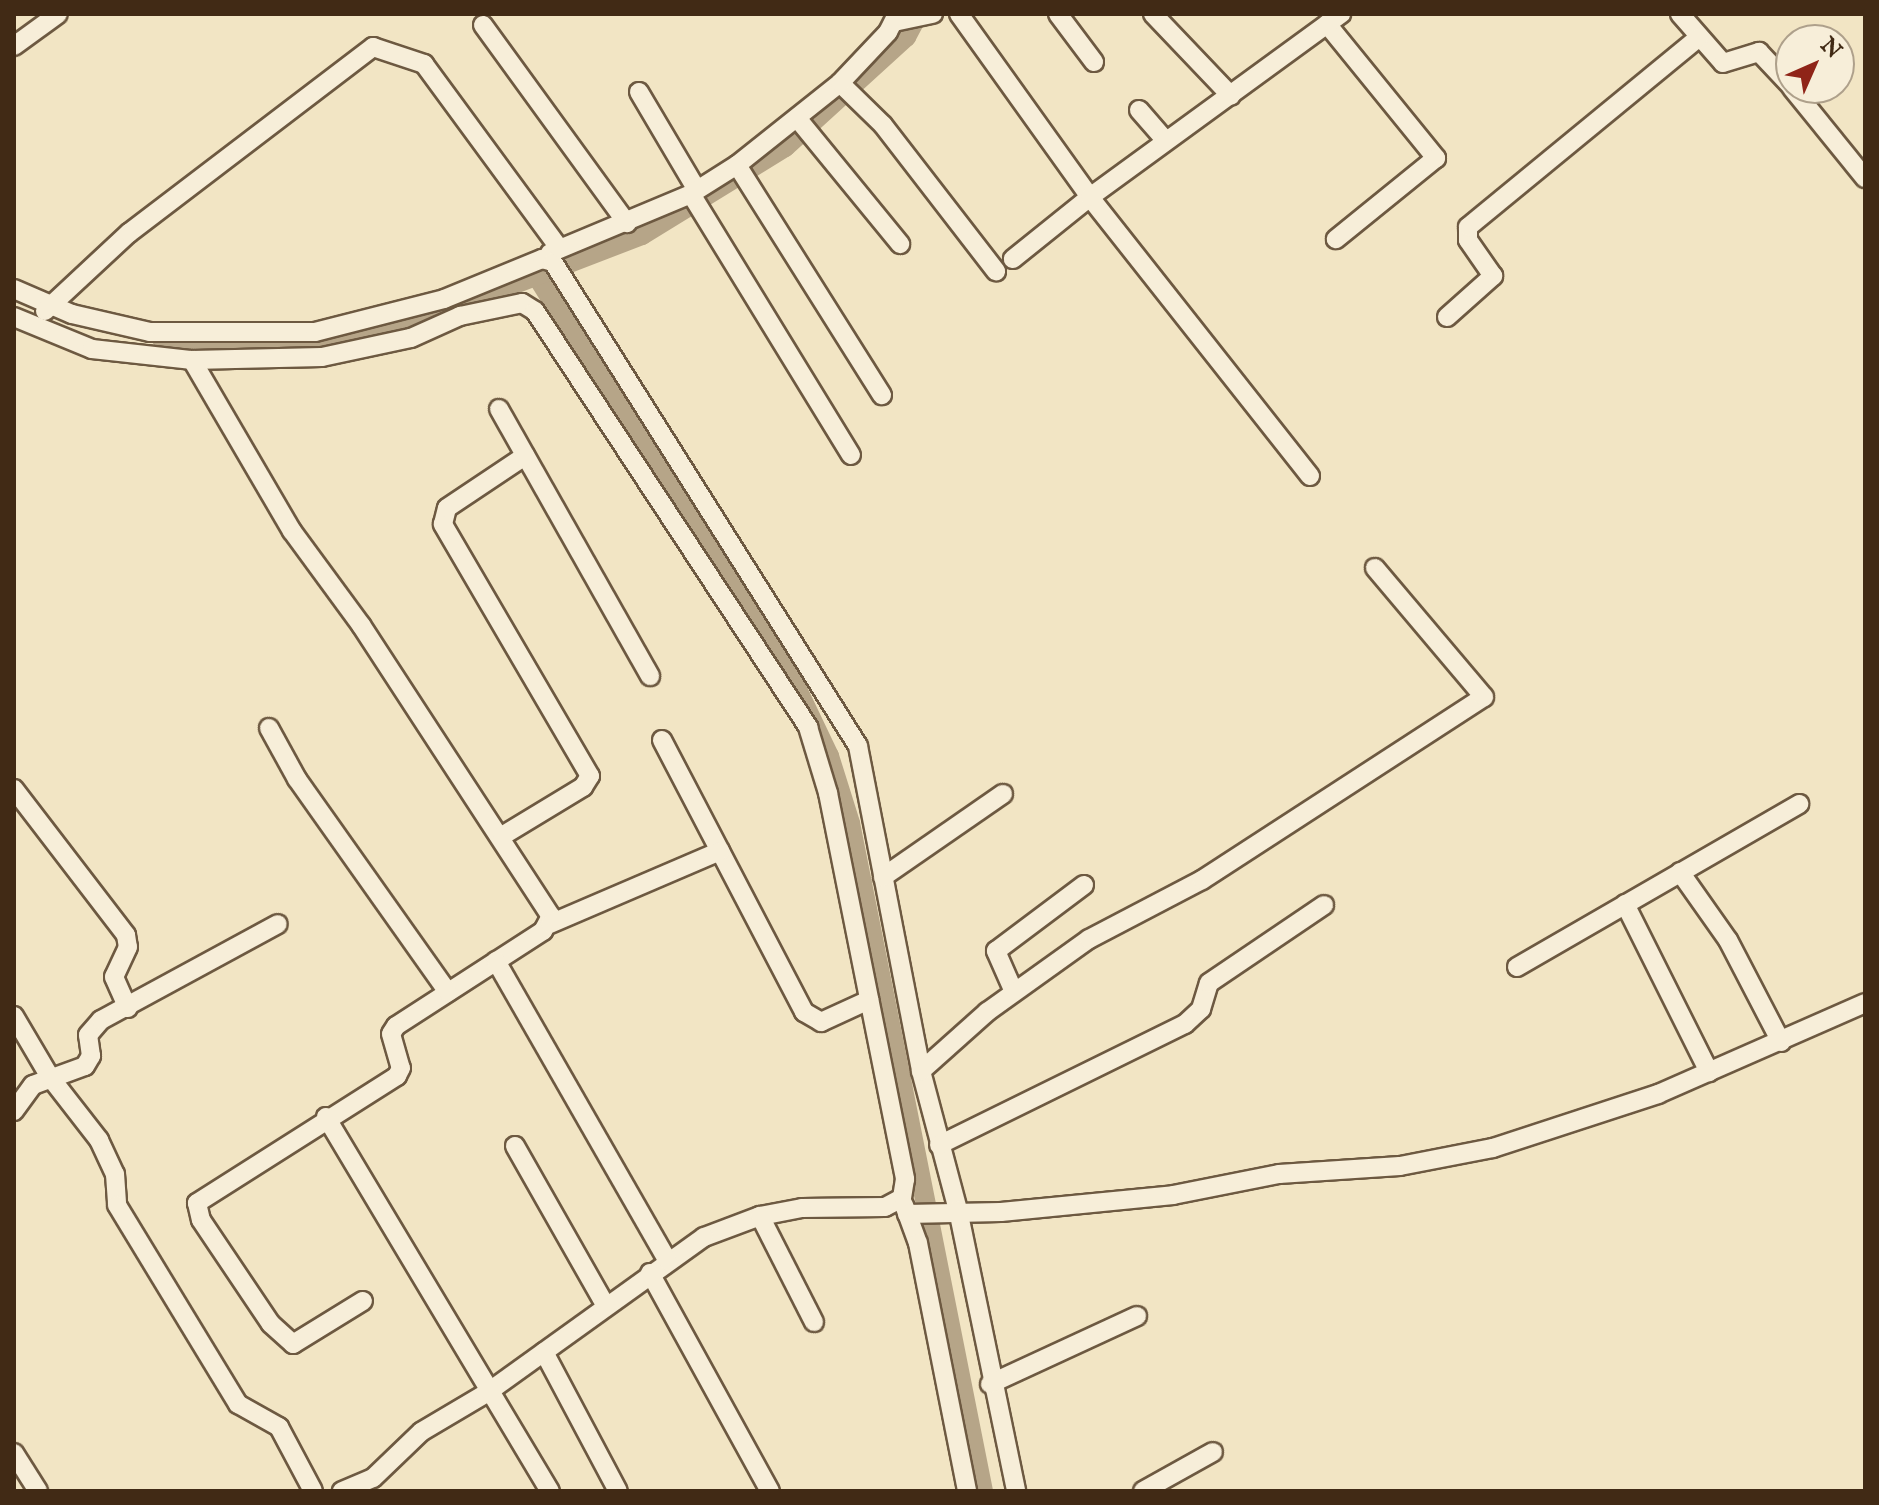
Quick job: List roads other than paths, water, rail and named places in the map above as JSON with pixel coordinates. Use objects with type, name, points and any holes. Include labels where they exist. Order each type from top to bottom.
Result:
[{"type":"street","points":[[14,46],[58,14]]},
{"type":"street","points":[[14,317],[44,315],[150,332],[315,332],[444,299],[627,223],[696,198],[741,172],[804,127],[846,89],[896,18],[933,14]]},
{"type":"street","points":[[959,14],[1090,197],[1310,476]]},
{"type":"street","points":[[1058,14],[1094,62]]},
{"type":"street","points":[[1153,14],[1231,96]]},
{"type":"street","points":[[1680,14],[1723,63],[1759,52],[1775,69]]},
{"type":"street","points":[[1013,259],[1165,140],[1231,96],[1334,19],[1436,158],[1336,239]]},
{"type":"street","points":[[483,25],[627,223]]},
{"type":"street","points":[[1447,317],[1493,276],[1468,240],[1468,227],[1699,37]]},
{"type":"street","points":[[44,315],[129,233],[373,47],[424,64],[553,256],[563,278],[858,746],[921,1071],[1016,1491]]},
{"type":"street","points":[[846,89],[883,125],[996,271]]},
{"type":"street","points":[[639,92],[696,198],[851,455]]},
{"type":"street","points":[[1806,104],[1865,178]]},
{"type":"street","points":[[1139,110],[1165,140]]},
{"type":"street","points":[[804,127],[900,244]]},
{"type":"street","points":[[741,172],[882,395]]},
{"type":"street","points":[[14,289],[92,349],[192,360],[347,354],[504,305],[522,303],[535,311],[808,727],[832,808],[967,1491]]},
{"type":"street","points":[[192,360],[292,531],[548,907],[550,924]]},
{"type":"street","points":[[499,409],[650,676]]},
{"type":"street","points":[[502,836],[583,787],[590,776],[443,524],[447,508],[525,456]]},
{"type":"street","points":[[921,1071],[1014,992],[1089,939],[1202,880],[1484,697],[1375,568]]},
{"type":"street","points":[[269,728],[297,779],[448,992]]},
{"type":"street","points":[[662,740],[811,1020],[832,1019],[869,1000]]},
{"type":"street","points":[[14,789],[126,935],[128,947],[114,977],[128,1008]]},
{"type":"street","points":[[883,877],[1003,794]]},
{"type":"street","points":[[1517,967],[1799,804]]},
{"type":"street","points":[[363,1301],[293,1344],[271,1324],[197,1211],[209,1194],[326,1117],[397,1076],[401,1068],[391,1034],[448,992],[550,924],[720,851]]},
{"type":"street","points":[[1680,872],[1728,940],[1781,1042]]},
{"type":"street","points":[[1014,992],[996,951],[1084,885]]},
{"type":"street","points":[[1625,904],[1709,1072]]},
{"type":"street","points":[[939,1145],[1185,1024],[1201,1009],[1209,983],[1324,905]]},
{"type":"street","points":[[14,1111],[33,1085],[85,1066],[92,1027],[278,924]]},
{"type":"street","points":[[496,961],[668,1261]]},
{"type":"street","points":[[342,1491],[373,1478],[421,1432],[490,1391],[704,1237],[760,1216],[802,1208],[885,1207],[1001,1212],[1173,1195],[1297,1172],[1400,1166],[1585,1121],[1781,1042],[1865,1003]]},
{"type":"street","points":[[14,1016],[50,1077],[104,1147],[117,1205],[238,1404],[279,1427],[313,1491]]},
{"type":"street","points":[[326,1117],[550,1491]]},
{"type":"street","points":[[515,1146],[606,1306]]},
{"type":"street","points":[[760,1216],[814,1322]]},
{"type":"street","points":[[650,1273],[770,1491]]},
{"type":"street","points":[[990,1384],[1137,1316]]},
{"type":"street","points":[[544,1352],[618,1491]]},
{"type":"street","points":[[1143,1491],[1213,1452]]},
{"type":"street","points":[[14,1453],[38,1491]]},
{"type":"waterway","points":[[162,339],[322,342],[463,304],[642,235],[785,147],[906,37],[918,14]]},
{"type":"waterway","points":[[538,278],[798,691],[829,756],[850,823],[983,1491]]}]
